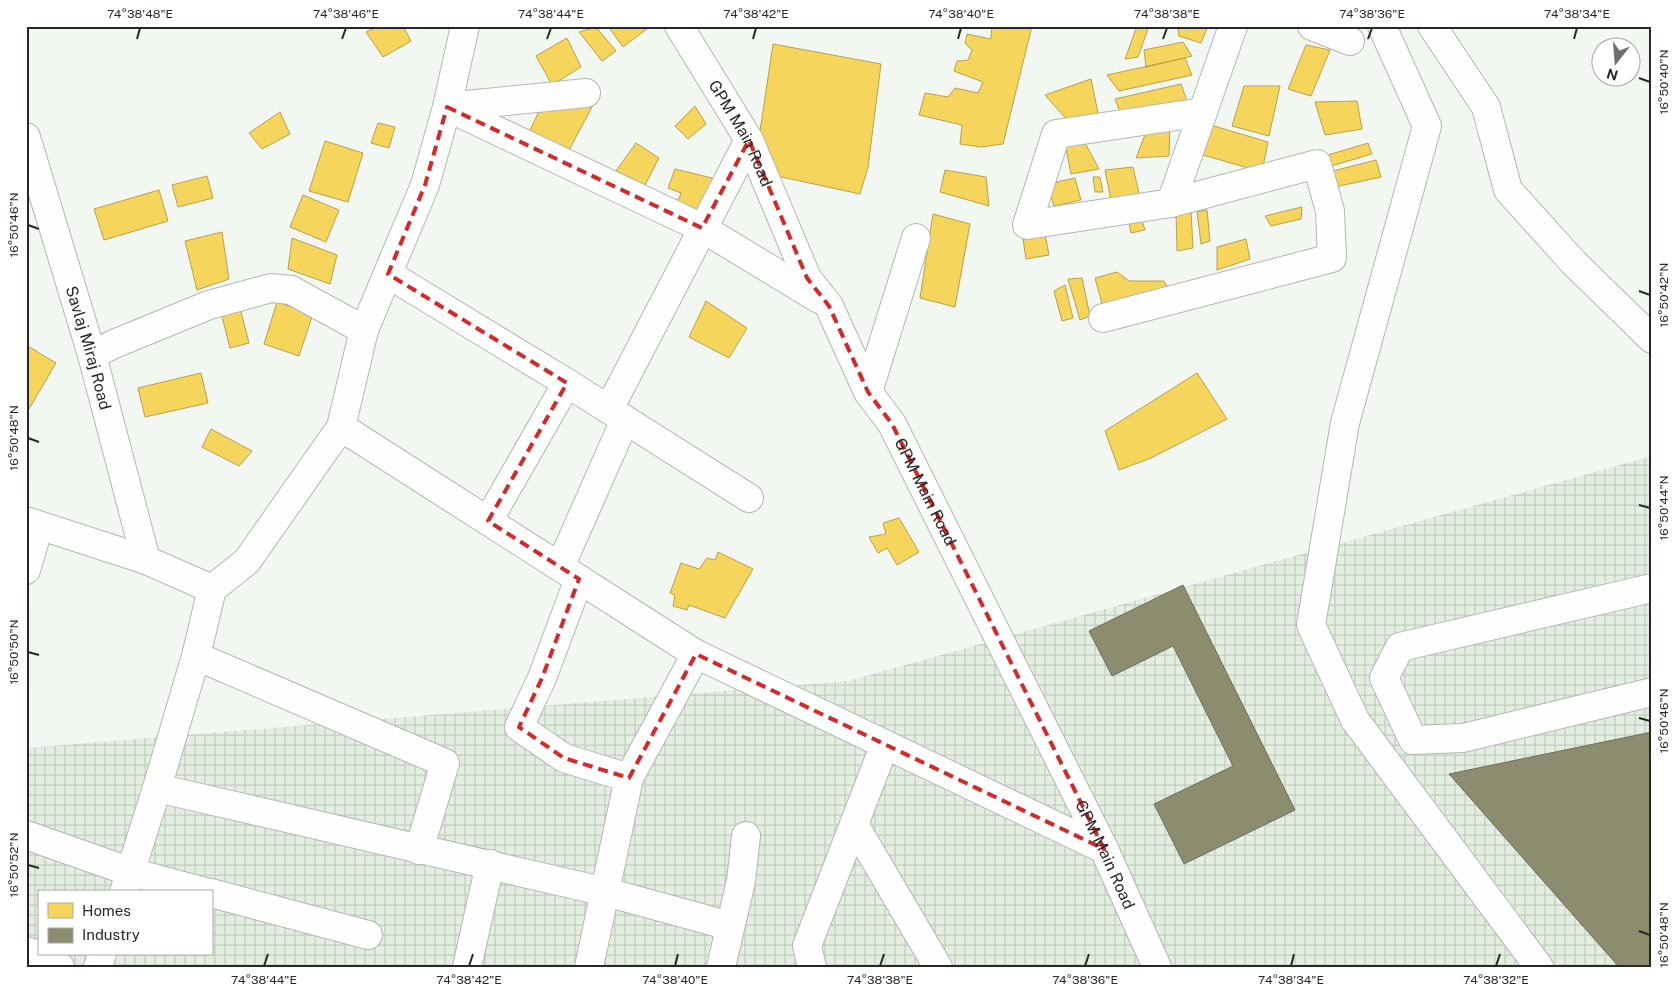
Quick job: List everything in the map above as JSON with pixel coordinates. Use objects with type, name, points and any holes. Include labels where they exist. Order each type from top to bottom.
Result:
[{"type":"street","points":[[128,882],[196,656],[212,589],[247,562],[341,427],[364,330],[425,185],[447,107],[462,37],[445,26]]},
{"type":"street","name":"GPM Main Road","points":[[679,26],[749,140],[807,278],[829,306],[868,392],[892,424],[1104,849],[1157,967]]},
{"type":"street","points":[[1171,204],[1233,26]]},
{"type":"street","points":[[1312,26],[1350,41]]},
{"type":"street","points":[[1382,26],[1427,126],[1345,423],[1311,625],[1355,720],[1539,967]]},
{"type":"street","points":[[1432,26],[1486,107],[1508,190],[1573,262],[1652,338]]},
{"type":"street","points":[[447,107],[586,93]]},
{"type":"street","points":[[447,107],[702,228],[829,306]]},
{"type":"street","points":[[1103,318],[1332,258],[1330,211],[1317,164],[1171,204],[1027,225],[1056,134],[1203,112]]},
{"type":"street","points":[[629,778],[564,758],[520,727],[542,678],[570,573],[617,415],[702,228],[749,140]]},
{"type":"street","name":"Savlaj Miraj Road","points":[[27,143],[32,180],[92,355],[146,560]]},
{"type":"street","points":[[868,392],[916,238]]},
{"type":"street","points":[[388,274],[567,383],[749,498]]},
{"type":"street","points":[[92,355],[209,305],[271,288],[291,290],[364,330]]},
{"type":"street","points":[[488,520],[567,383]]},
{"type":"street","points":[[341,427],[696,654],[1104,849]]},
{"type":"street","points":[[26,570],[33,524],[146,560],[212,589]]},
{"type":"street","points":[[1652,588],[1400,647],[1384,678],[1413,740],[1464,738],[1652,692]]},
{"type":"street","points":[[589,967],[629,778],[696,654]]},
{"type":"street","points":[[196,656],[445,763],[419,850]]},
{"type":"street","points":[[812,967],[807,946],[885,744]]},
{"type":"street","points":[[157,788],[419,850],[490,864],[606,892],[730,926]]},
{"type":"street","points":[[854,824],[938,967]]},
{"type":"street","points":[[26,835],[128,882],[190,890]]},
{"type":"street","points":[[720,967],[741,881],[746,836]]},
{"type":"street","points":[[467,967],[490,864]]},
{"type":"street","points":[[212,893],[368,935]]},
{"type":"street","points":[[26,951],[38,955]]},
{"type":"street","points":[[41,956],[60,967]]},
{"type":"highlighted area","points":[[447,107],[702,228],[749,140],[807,278],[829,306],[868,392],[892,424],[1104,849],[696,654],[629,778],[564,758],[519,727],[542,678],[579,579],[488,521],[567,383],[388,274],[425,185]]},
{"type":"shaded area","points":[[1652,456],[1652,967],[26,967],[26,748],[848,681]]},
{"type":"building: Homes","points":[[379,26],[403,26],[411,41],[383,57],[366,32]]},
{"type":"building: Homes","points":[[608,26],[651,26],[623,47]]},
{"type":"building: Homes","points":[[992,26],[1032,26],[1003,144],[981,147],[960,144],[962,125],[919,115],[925,93],[948,97],[955,88],[978,93],[983,82],[954,71],[957,61],[968,60],[972,50],[965,43],[967,34],[991,39]]},
{"type":"building: Homes","points":[[1137,26],[1149,26],[1138,57],[1125,59]]},
{"type":"building: Homes","points":[[1178,26],[1208,26],[1201,43],[1179,36]]},
{"type":"building: Homes","points":[[596,27],[616,51],[602,61],[579,32]]},
{"type":"building: Homes","points":[[567,38],[581,67],[552,85],[536,56]]},
{"type":"building: Homes","points":[[1183,42],[1192,56],[1146,67],[1144,50]]},
{"type":"building: Homes","points":[[773,44],[881,64],[868,167],[860,194],[754,171]]},
{"type":"building: Homes","points":[[1306,45],[1330,50],[1311,96],[1288,89]]},
{"type":"building: Homes","points":[[1185,58],[1192,75],[1119,91],[1107,75]]},
{"type":"building: Homes","points":[[1091,79],[1098,113],[1068,121],[1045,95]]},
{"type":"building: Homes","points":[[1181,84],[1187,101],[1122,117],[1115,99]]},
{"type":"building: Homes","points":[[1244,86],[1280,86],[1269,136],[1232,126]]},
{"type":"building: Homes","points":[[1357,101],[1362,129],[1325,135],[1315,102]]},
{"type":"building: Homes","points":[[543,103],[593,105],[568,152],[530,130]]},
{"type":"building: Homes","points":[[695,106],[706,124],[688,139],[675,126]]},
{"type":"building: Homes","points":[[280,112],[290,134],[262,149],[249,133]]},
{"type":"building: Homes","points":[[378,123],[395,127],[389,148],[371,143]]},
{"type":"building: Homes","points":[[1170,123],[1169,156],[1136,158],[1148,127]]},
{"type":"building: Homes","points":[[1204,123],[1268,142],[1262,172],[1196,153]]},
{"type":"building: Homes","points":[[1083,139],[1099,169],[1071,174],[1065,143]]},
{"type":"building: Homes","points":[[325,141],[363,153],[348,202],[309,191]]},
{"type":"building: Homes","points":[[636,143],[659,158],[645,185],[616,171]]},
{"type":"building: Homes","points":[[1368,143],[1372,154],[1331,166],[1328,155]]},
{"type":"building: Homes","points":[[1376,160],[1381,177],[1335,187],[1329,172]]},
{"type":"building: Homes","points":[[1133,167],[1140,198],[1111,201],[1105,170]]},
{"type":"building: Homes","points":[[675,169],[716,179],[706,215],[667,202],[679,199],[681,193],[668,188]]},
{"type":"building: Homes","points":[[945,170],[986,177],[989,206],[940,192]]},
{"type":"building: Homes","points":[[207,176],[213,198],[178,207],[172,185]]},
{"type":"building: Homes","points":[[1093,177],[1100,177],[1103,192],[1095,192]]},
{"type":"building: Homes","points":[[1075,178],[1081,200],[1054,206],[1047,184]]},
{"type":"building: Homes","points":[[159,190],[168,221],[104,240],[94,209]]},
{"type":"building: Homes","points":[[303,195],[339,210],[326,242],[290,227]]},
{"type":"building: Homes","points":[[1302,207],[1301,219],[1271,226],[1265,216]]},
{"type":"building: Homes","points":[[1191,210],[1193,248],[1177,251],[1176,213]]},
{"type":"building: Homes","points":[[1207,210],[1210,241],[1201,244],[1197,212]]},
{"type":"building: Homes","points":[[933,214],[970,224],[955,307],[920,298]]},
{"type":"building: Homes","points":[[1140,214],[1145,230],[1131,233],[1128,217]]},
{"type":"building: Homes","points":[[1044,229],[1049,255],[1026,259],[1022,232]]},
{"type":"building: Homes","points":[[222,232],[229,279],[197,290],[185,241]]},
{"type":"building: Homes","points":[[292,238],[337,255],[330,284],[288,269]]},
{"type":"building: Homes","points":[[1246,239],[1250,259],[1217,270],[1217,247]]},
{"type":"building: Homes","points":[[1117,272],[1129,281],[1164,281],[1170,292],[1104,311],[1095,278]]},
{"type":"building: Homes","points":[[1082,278],[1090,316],[1080,320],[1068,279]]},
{"type":"building: Homes","points":[[1065,285],[1073,318],[1062,321],[1054,291]]},
{"type":"building: Homes","points":[[706,301],[747,328],[729,358],[689,337]]},
{"type":"building: Homes","points":[[277,302],[313,314],[299,356],[264,344]]},
{"type":"building: Homes","points":[[239,304],[249,343],[230,348],[220,309]]},
{"type":"building: Homes","points":[[26,345],[56,363],[29,409],[26,407]]},
{"type":"building: Homes","points":[[201,373],[208,403],[145,417],[138,388]]},
{"type":"building: Homes","points":[[1197,373],[1227,419],[1151,458],[1119,470],[1105,431]]},
{"type":"building: Homes","points":[[211,429],[252,451],[239,466],[202,447]]},
{"type":"building: Homes","points":[[899,518],[919,552],[897,565],[887,548],[878,553],[869,537],[886,534],[883,523]]},
{"type":"building: Homes","points":[[718,552],[753,569],[725,618],[689,605],[687,610],[673,606],[675,595],[670,593],[681,563],[699,569],[707,558],[715,560]]},
{"type":"building: Industry","points":[[1183,585],[1295,810],[1184,864],[1154,804],[1233,766],[1173,646],[1112,676],[1089,631]]},
{"type":"building: Industry","points":[[1652,732],[1652,967],[1619,967],[1449,774]]}]
